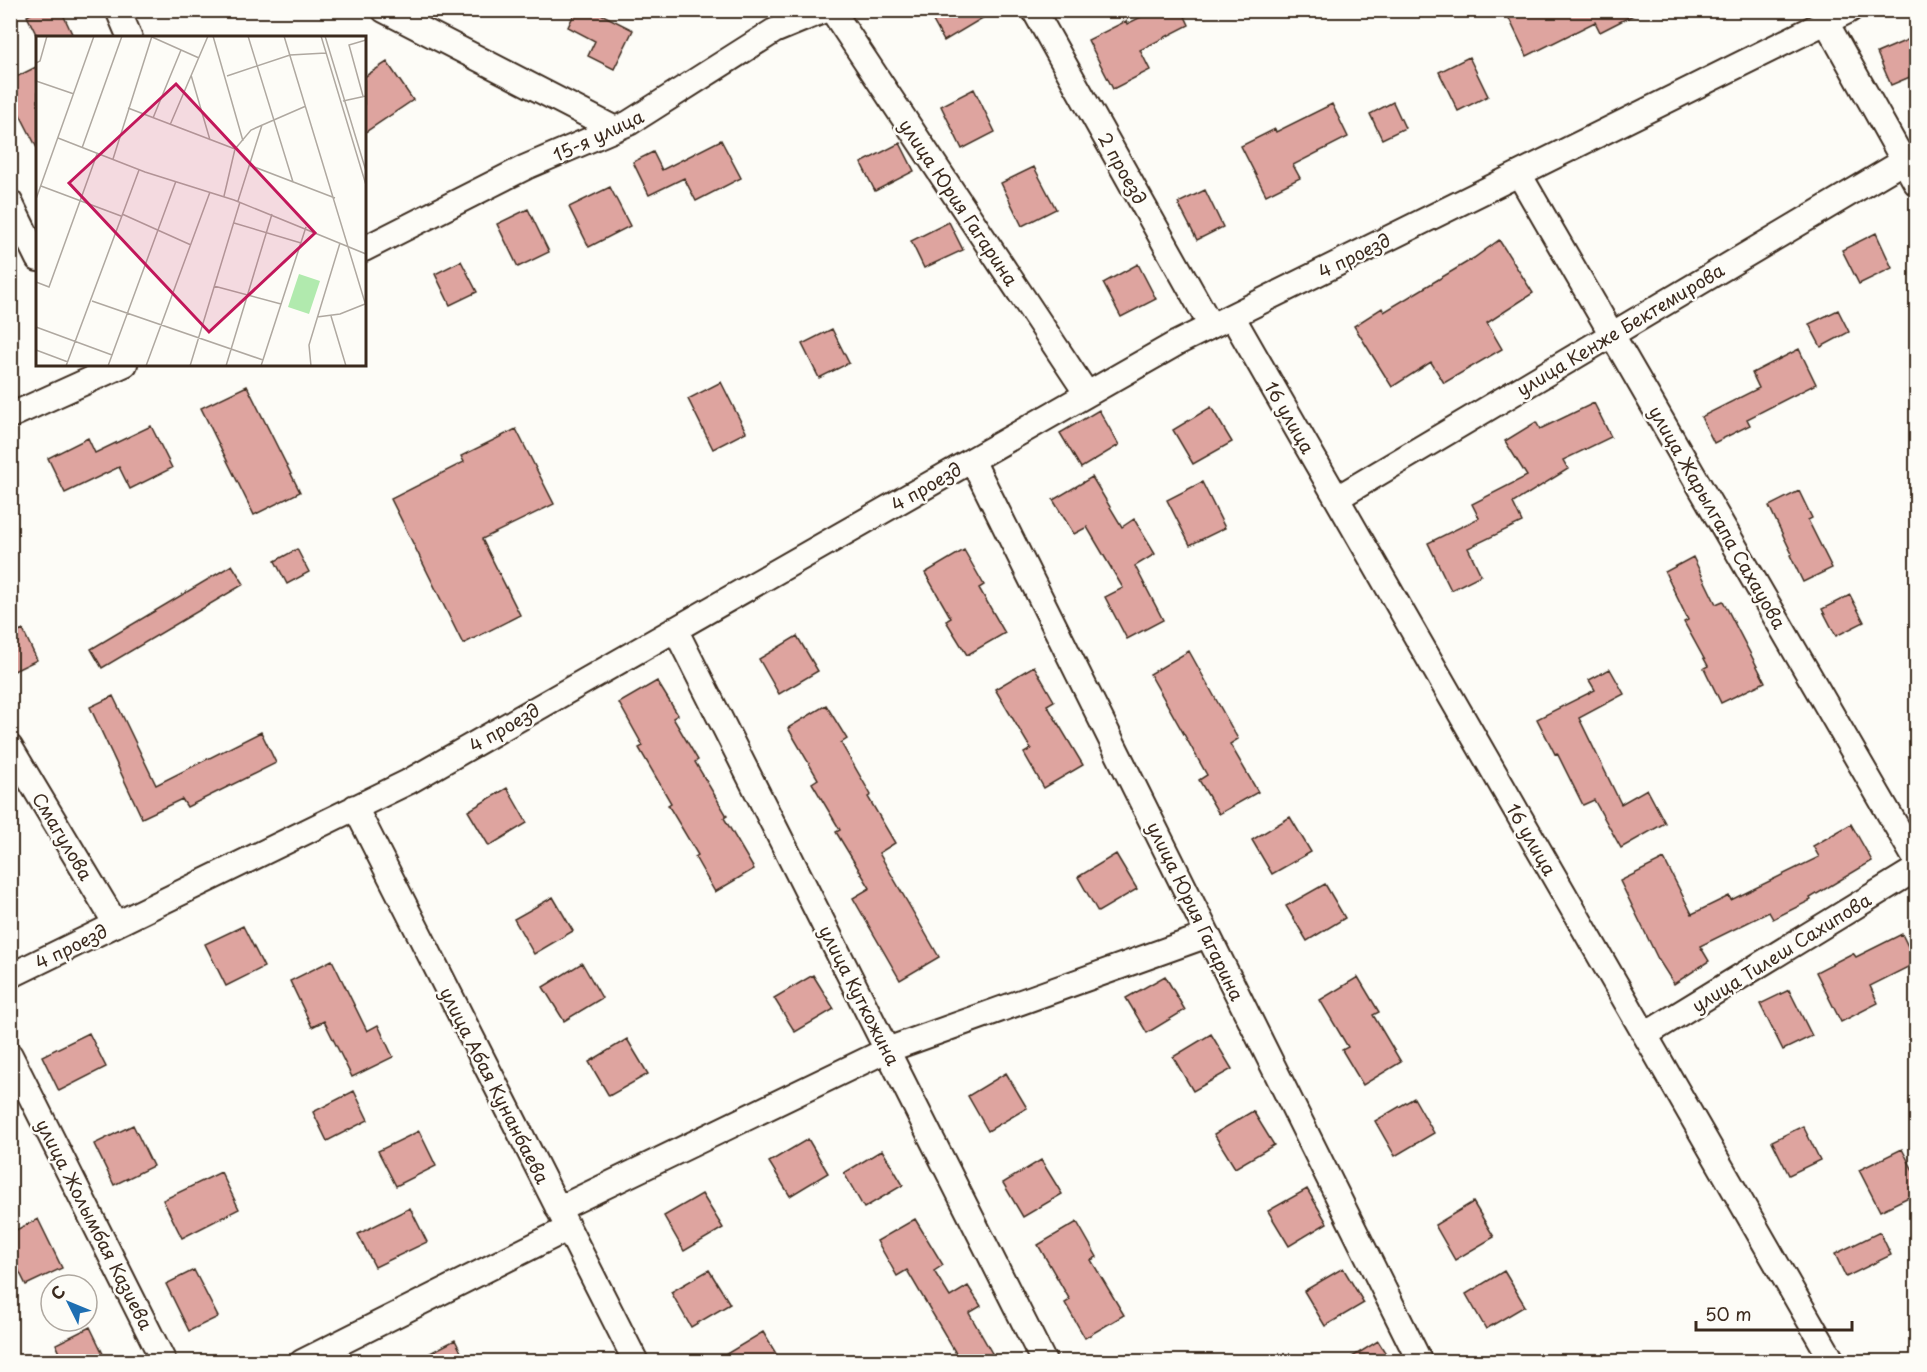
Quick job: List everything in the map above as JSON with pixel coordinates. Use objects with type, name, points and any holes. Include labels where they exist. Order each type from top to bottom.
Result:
[{"type":"street","points":[[118,10],[129,36]]},
{"type":"street","points":[[384,10],[615,129]]},
{"type":"street","name":"15-я улица","points":[[366,248],[526,167],[630,123],[774,31],[825,10]]},
{"type":"street","name":"улица Юрия Гагарина","points":[[832,10],[1086,394]]},
{"type":"street","name":"4 проезд","points":[[10,976],[408,782],[1177,343],[1850,10]]},
{"type":"street","name":"2 проезд","points":[[1043,13],[1222,321]]},
{"type":"street","points":[[1826,22],[1917,183]]},
{"type":"street","name":"улица Кенже Бектемирова","points":[[1336,498],[1905,161]]},
{"type":"street","name":"улица Жарылгапа Сахауова","points":[[1519,174],[1917,860]]},
{"type":"street","points":[[10,202],[36,255]]},
{"type":"street","name":"16 улица","points":[[1222,321],[1336,498],[1833,1362]]},
{"type":"street","points":[[10,416],[91,372],[116,366]]},
{"type":"street","name":"улица Юрия Гагарина","points":[[972,460],[1420,1362]]},
{"type":"street","name":"улица Куткожина","points":[[675,629],[1044,1362]]},
{"type":"street","name":"Смагулова","points":[[10,747],[116,924]]},
{"type":"street","name":"улица Абая Кунанбаева","points":[[355,807],[636,1362]]},
{"type":"street","name":"улица Тилеш Сахипова","points":[[1645,1035],[1917,869]]},
{"type":"street","points":[[302,1362],[562,1219],[887,1050],[1208,935]]},
{"type":"street","name":"улица Жолымбая Казиева","points":[[10,1054],[164,1362]]},
{"type":"building","points":[[38,10],[61,10],[73,36],[37,36],[27,16]]},
{"type":"building","points":[[576,10],[593,10],[633,30],[614,69],[588,56],[595,41],[568,27]]},
{"type":"building","points":[[927,10],[996,10],[944,41]]},
{"type":"building","points":[[1155,10],[1182,10],[1189,25],[1140,50],[1150,70],[1113,89],[1088,40],[1126,21],[1127,24]]},
{"type":"building","points":[[1505,10],[1643,10],[1600,32],[1595,22],[1527,56]]},
{"type":"building","points":[[1912,38],[1917,50],[1917,74],[1891,85],[1877,53]]},
{"type":"building","points":[[1469,57],[1488,96],[1458,111],[1439,72]]},
{"type":"building","points":[[387,62],[413,100],[366,132],[366,76]]},
{"type":"building","points":[[36,67],[36,146],[10,95],[10,80]]},
{"type":"building","points":[[974,89],[995,132],[962,149],[941,106]]},
{"type":"building","points":[[1393,102],[1405,128],[1382,139],[1370,114]]},
{"type":"building","points":[[1332,104],[1348,137],[1293,165],[1300,178],[1266,195],[1241,146],[1275,129],[1276,132]]},
{"type":"building","points":[[721,140],[741,178],[696,201],[684,178],[649,195],[633,162],[653,152],[662,170]]},
{"type":"building","points":[[900,143],[914,171],[875,191],[861,163]]},
{"type":"building","points":[[1034,167],[1056,209],[1022,226],[1001,183]]},
{"type":"building","points":[[610,187],[630,226],[589,247],[569,207]]},
{"type":"building","points":[[1205,190],[1223,227],[1197,240],[1178,203]]},
{"type":"building","points":[[528,209],[549,252],[518,267],[497,224]]},
{"type":"building","points":[[949,222],[963,250],[924,268],[911,241]]},
{"type":"building","points":[[1876,233],[1892,268],[1859,284],[1842,250]]},
{"type":"building","points":[[1499,240],[1533,293],[1487,323],[1502,349],[1444,383],[1431,362],[1392,387],[1354,326],[1382,308],[1384,312],[1474,258]]},
{"type":"building","points":[[461,261],[477,292],[450,305],[435,274]]},
{"type":"building","points":[[1138,264],[1156,299],[1121,317],[1103,283]]},
{"type":"building","points":[[1838,310],[1849,332],[1821,347],[1809,324]]},
{"type":"building","points":[[832,329],[849,363],[819,378],[802,344]]},
{"type":"building","points":[[1799,349],[1816,384],[1747,419],[1750,425],[1714,443],[1701,417],[1759,388],[1752,373]]},
{"type":"building","points":[[721,382],[746,432],[713,449],[688,399]]},
{"type":"building","points":[[247,386],[300,492],[254,515],[201,408]]},
{"type":"building","points":[[1594,403],[1611,437],[1563,460],[1568,469],[1513,503],[1522,522],[1468,548],[1481,575],[1451,590],[1428,543],[1479,518],[1472,504],[1527,476],[1505,441],[1536,422],[1540,429]]},
{"type":"building","points":[[1211,407],[1232,442],[1193,464],[1173,430]]},
{"type":"building","points":[[1099,410],[1119,445],[1081,468],[1060,433]]},
{"type":"building","points":[[151,426],[172,468],[130,489],[119,467],[65,493],[48,458],[88,438],[95,453]]},
{"type":"building","points":[[516,429],[554,504],[482,539],[520,615],[463,644],[391,499],[464,462],[461,456]]},
{"type":"building","points":[[1092,477],[1122,527],[1134,519],[1155,554],[1135,566],[1163,620],[1127,639],[1105,597],[1123,588],[1087,527],[1074,534],[1053,500]]},
{"type":"building","points":[[1202,482],[1225,528],[1190,545],[1167,500]]},
{"type":"building","points":[[1799,491],[1812,518],[1808,520],[1832,568],[1803,582],[1769,506]]},
{"type":"building","points":[[297,549],[309,572],[287,584],[275,561]]},
{"type":"building","points":[[964,550],[984,585],[979,588],[1005,633],[967,655],[946,621],[951,618],[925,573]]},
{"type":"building","points":[[1693,557],[1716,604],[1723,601],[1765,682],[1721,703],[1704,668],[1708,666],[1684,622],[1688,620],[1665,572]]},
{"type":"building","points":[[232,565],[244,584],[102,668],[91,649]]},
{"type":"building","points":[[1850,595],[1864,622],[1836,636],[1822,609]]},
{"type":"building","points":[[23,630],[37,660],[10,673],[10,636]]},
{"type":"building","points":[[797,636],[818,671],[779,694],[759,659]]},
{"type":"building","points":[[1189,651],[1238,739],[1230,744],[1258,792],[1219,814],[1199,780],[1207,775],[1150,674]]},
{"type":"building","points":[[1034,666],[1054,701],[1047,705],[1083,765],[1044,788],[1024,753],[1031,749],[995,689]]},
{"type":"building","points":[[1610,669],[1624,694],[1579,718],[1621,804],[1647,789],[1665,823],[1621,848],[1594,800],[1583,805],[1537,719],[1595,690],[1589,680]]},
{"type":"building","points":[[657,681],[678,715],[673,718],[698,760],[695,762],[727,816],[724,818],[754,869],[715,892],[695,857],[698,855],[668,805],[671,803],[639,748],[643,746],[619,703]]},
{"type":"building","points":[[113,696],[156,785],[261,732],[276,763],[187,807],[182,799],[142,818],[90,707]]},
{"type":"building","points":[[826,705],[847,739],[841,743],[871,795],[868,797],[895,843],[879,853],[939,957],[900,980],[853,898],[870,888],[836,832],[840,830],[812,783],[818,779],[788,728]]},
{"type":"building","points":[[507,788],[527,823],[489,846],[468,811]]},
{"type":"building","points":[[1290,817],[1311,852],[1272,874],[1252,840]]},
{"type":"building","points":[[1851,824],[1872,861],[1810,898],[1811,900],[1773,919],[1769,912],[1700,946],[1709,961],[1674,984],[1658,959],[1620,881],[1664,859],[1692,914],[1729,896],[1731,900],[1819,857],[1813,846]]},
{"type":"building","points":[[1116,854],[1137,889],[1098,912],[1078,877]]},
{"type":"building","points":[[1325,884],[1345,918],[1307,941],[1286,906]]},
{"type":"building","points":[[553,897],[573,931],[534,954],[514,919]]},
{"type":"building","points":[[243,926],[264,967],[226,986],[205,944]]},
{"type":"building","points":[[1902,934],[1916,963],[1870,986],[1878,1003],[1841,1022],[1816,972],[1853,953],[1856,957]]},
{"type":"building","points":[[332,960],[367,1031],[378,1025],[393,1057],[352,1077],[324,1021],[312,1027],[290,981]]},
{"type":"building","points":[[582,963],[602,998],[564,1021],[543,987]]},
{"type":"building","points":[[813,975],[834,1009],[795,1032],[774,998]]},
{"type":"building","points":[[1165,976],[1185,1010],[1147,1033],[1126,998]]},
{"type":"building","points":[[1358,977],[1379,1012],[1373,1015],[1401,1062],[1363,1085],[1342,1050],[1348,1047],[1320,1000]]},
{"type":"building","points":[[1789,990],[1812,1036],[1783,1050],[1760,1004]]},
{"type":"building","points":[[89,1033],[106,1067],[59,1091],[42,1056]]},
{"type":"building","points":[[1211,1034],[1232,1069],[1193,1091],[1173,1057]]},
{"type":"building","points":[[627,1039],[648,1074],[609,1096],[589,1062]]},
{"type":"building","points":[[1006,1073],[1027,1108],[988,1131],[968,1096]]},
{"type":"building","points":[[354,1091],[368,1120],[327,1141],[313,1112]]},
{"type":"building","points":[[1414,1098],[1434,1133],[1395,1156],[1375,1121]]},
{"type":"building","points":[[1253,1111],[1274,1145],[1235,1168],[1214,1134]]},
{"type":"building","points":[[133,1125],[153,1166],[114,1185],[94,1144]]},
{"type":"building","points":[[1803,1126],[1820,1160],[1789,1175],[1772,1141]]},
{"type":"building","points":[[419,1131],[436,1166],[396,1186],[378,1151]]},
{"type":"building","points":[[808,1139],[828,1173],[790,1196],[769,1162]]},
{"type":"building","points":[[1902,1149],[1917,1178],[1917,1193],[1880,1211],[1859,1170]]},
{"type":"building","points":[[882,1150],[903,1185],[864,1208],[844,1173]]},
{"type":"building","points":[[1041,1160],[1062,1194],[1023,1217],[1003,1183]]},
{"type":"building","points":[[221,1172],[239,1209],[182,1238],[163,1200]]},
{"type":"building","points":[[1307,1189],[1327,1223],[1289,1246],[1268,1211]]},
{"type":"building","points":[[702,1194],[723,1228],[684,1251],[664,1216]]},
{"type":"building","points":[[1473,1202],[1494,1237],[1455,1260],[1435,1225]]},
{"type":"building","points":[[410,1208],[427,1242],[375,1267],[358,1234]]},
{"type":"building","points":[[38,1219],[62,1268],[51,1273],[39,1273],[39,1279],[26,1285],[10,1253],[10,1233]]},
{"type":"building","points":[[915,1219],[943,1265],[934,1271],[950,1297],[968,1286],[981,1306],[969,1313],[997,1362],[961,1362],[907,1270],[897,1276],[877,1241]]},
{"type":"building","points":[[1077,1222],[1097,1257],[1091,1260],[1124,1315],[1085,1338],[1065,1303],[1070,1300],[1038,1245]]},
{"type":"building","points":[[1880,1232],[1891,1255],[1846,1277],[1835,1254]]},
{"type":"building","points":[[1343,1268],[1364,1303],[1325,1326],[1304,1291]]},
{"type":"building","points":[[194,1270],[218,1317],[189,1331],[166,1284]]},
{"type":"building","points":[[709,1270],[730,1304],[691,1327],[671,1292]]},
{"type":"building","points":[[1504,1271],[1525,1306],[1486,1329],[1466,1294]]},
{"type":"building","points":[[763,1332],[781,1362],[713,1362]]},
{"type":"building","points":[[78,1333],[93,1333],[107,1362],[64,1362],[56,1344]]},
{"type":"building","points":[[455,1340],[466,1362],[413,1362]]},
{"type":"building","points":[[1378,1341],[1391,1362],[1344,1362]]}]
